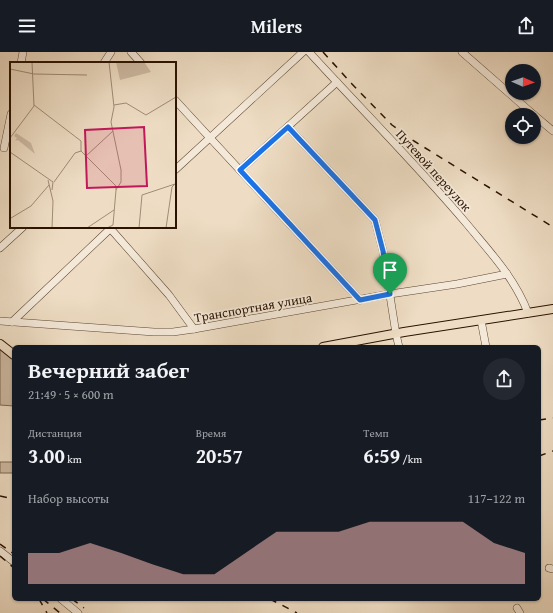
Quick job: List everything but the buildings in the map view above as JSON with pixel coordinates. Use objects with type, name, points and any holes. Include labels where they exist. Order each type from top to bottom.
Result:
[{"type":"main road","points":[[334,345],[553,309]]},
{"type":"main road","points":[[0,344],[12,353]]},
{"type":"street","points":[[21,62],[23,52]]},
{"type":"street","points":[[105,62],[111,52]]},
{"type":"street","points":[[131,52],[140,62]]},
{"type":"street","points":[[176,169],[303,52]]},
{"type":"street","name":"Путевой переулок","points":[[309,52],[444,197],[507,274],[518,290],[528,313]]},
{"type":"street","points":[[462,52],[526,108]]},
{"type":"street","points":[[240,170],[337,82]]},
{"type":"street","points":[[176,101],[360,300]]},
{"type":"street","points":[[5,148],[10,120]]},
{"type":"street","points":[[541,121],[553,131]]},
{"type":"street","points":[[288,127],[375,220],[383,251],[399,345]]},
{"type":"street","points":[[0,248],[22,228]]},
{"type":"street","points":[[12,322],[111,228],[169,295],[194,329]]},
{"type":"street","name":"Транспортная улица","points":[[0,321],[154,332],[173,332],[390,294],[457,284],[507,274]]},
{"type":"street","points":[[481,320],[486,345]]},
{"type":"street","points":[[0,551],[12,560]]},
{"type":"street","points":[[63,601],[78,613]]},
{"type":"shaded area","points":[[0,347],[12,356],[12,406],[0,405]]},
{"type":"shaded area","points":[[0,462],[12,462],[12,473],[0,473]]},
{"type":"railway","points":[[323,52],[392,125],[414,141],[553,227]]},
{"type":"railway","points":[[541,420],[553,418]]},
{"type":"railway","points":[[541,455],[553,451]]},
{"type":"railway","points":[[0,496],[12,499]]},
{"type":"railway","points":[[0,544],[12,553]]},
{"type":"railway","points":[[0,556],[12,566]]},
{"type":"railway","points":[[40,601],[47,613]]},
{"type":"railway","points":[[45,601],[60,613]]},
{"type":"railway","points":[[75,601],[84,608]]},
{"type":"railway","points":[[274,601],[297,613]]},
{"type":"route","points":[[288,127],[375,220],[383,251],[390,294],[360,300],[240,170],[288,127]]}]
